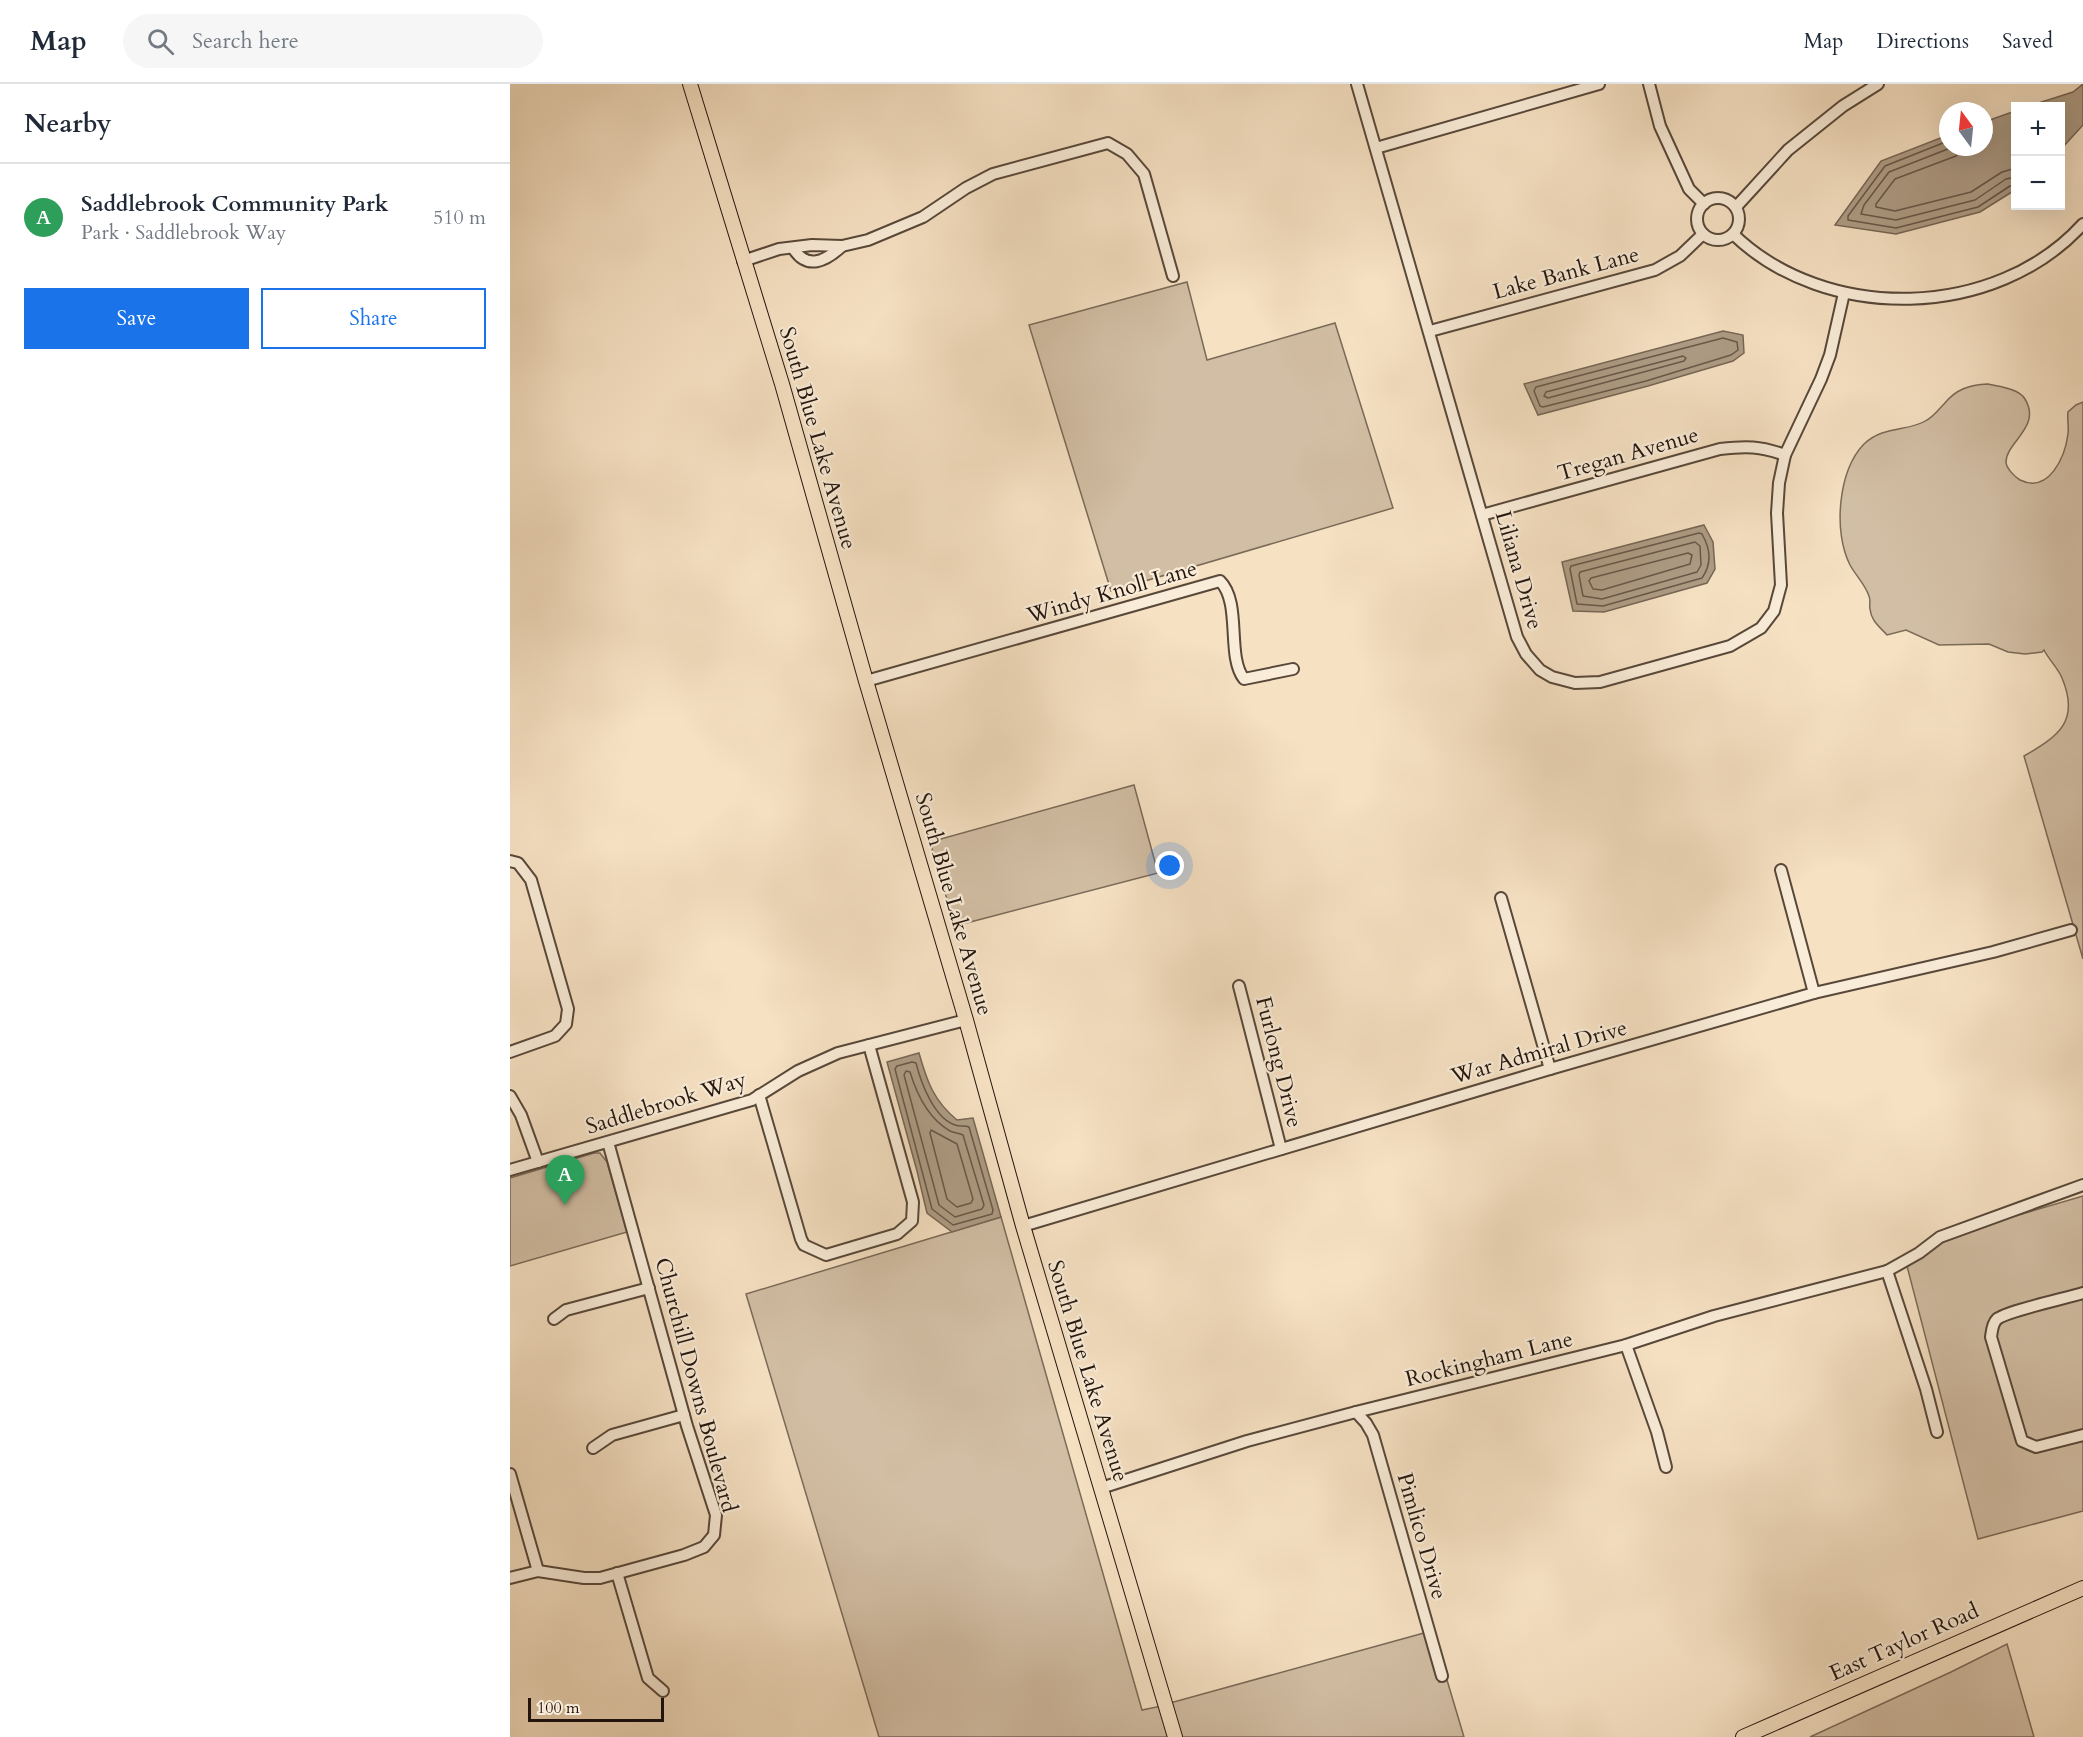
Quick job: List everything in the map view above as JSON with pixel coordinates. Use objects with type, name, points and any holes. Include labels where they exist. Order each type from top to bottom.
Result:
[{"type":"main road","name":"South Blue Lake Avenue","points":[[690,84],[783,384],[1023,1226],[1175,1737]]},
{"type":"main road","name":"East Taylor Road","points":[[1743,1737],[2083,1588]]},
{"type":"street","name":"Liliana Drive","points":[[1358,84],[1516,637],[1526,654],[1540,670],[1552,677],[1575,683],[1600,682],[1730,646],[1761,628],[1774,611],[1781,585],[1777,513],[1779,483],[1785,454],[1830,355],[1844,292]]},
{"type":"street","points":[[1376,148],[1599,84]]},
{"type":"street","points":[[1649,84],[1660,126],[1674,157],[1689,189],[1704,204]]},
{"type":"street","points":[[1736,207],[1788,150],[1843,106],[1878,84]]},
{"type":"street","points":[[743,261],[779,249],[813,245],[842,246],[868,240],[923,217],[966,188],[993,174],[1108,143],[1127,154],[1144,174],[1173,276]]},
{"type":"street","points":[[1717,198],[1730,202],[1736,207],[1739,221],[1733,234],[1728,238],[1715,240],[1703,234],[1697,223],[1697,216],[1704,204],[1717,198]]},
{"type":"street","points":[[1733,234],[1775,265],[1813,284],[1875,297],[1913,299],[1951,295],[2011,276],[2051,252],[2082,229]]},
{"type":"street","name":"Lake Bank Lane","points":[[1430,331],[1655,270],[1680,256],[1703,234]]},
{"type":"street","points":[[793,248],[801,259],[812,262],[829,256],[842,246]]},
{"type":"street","name":"Tregan Avenue","points":[[1482,515],[1720,449],[1748,446],[1785,454]]},
{"type":"street","name":"Windy Knoll Lane","points":[[866,681],[1220,581],[1228,588],[1239,673],[1244,679],[1293,669]]},
{"type":"street","points":[[510,861],[518,863],[531,880],[568,1009],[566,1024],[555,1036],[510,1052]]},
{"type":"street","points":[[1781,870],[1814,993]]},
{"type":"street","points":[[1501,898],[1550,1069]]},
{"type":"street","name":"War Admiral Drive","points":[[1023,1226],[1814,993],[1993,952],[2071,930]]},
{"type":"street","name":"Furlong Drive","points":[[1239,986],[1281,1149]]},
{"type":"street","name":"Saddlebrook Way","points":[[510,1170],[752,1100],[798,1071],[838,1053],[966,1020]]},
{"type":"street","points":[[759,1095],[804,1245],[826,1255],[897,1234],[912,1221],[913,1202],[868,1045]]},
{"type":"street","points":[[510,1096],[521,1115],[538,1162]]},
{"type":"street","name":"Churchill Downs Boulevard","points":[[510,1578],[538,1571],[600,1578],[684,1555],[704,1547],[714,1535],[716,1515],[684,1415],[608,1142]]},
{"type":"street","name":"Rockingham Lane","points":[[1101,1488],[1224,1448],[1356,1412],[1626,1345],[1714,1316],[1887,1271],[1919,1253],[1940,1237],[2083,1185]]},
{"type":"street","points":[[1887,1271],[1926,1389],[1937,1432]]},
{"type":"street","points":[[554,1319],[566,1310],[649,1288]]},
{"type":"street","points":[[2083,1293],[1997,1319],[1992,1328],[1991,1337],[2022,1441],[2036,1447],[2083,1435]]},
{"type":"street","points":[[1626,1345],[1657,1432],[1666,1467]]},
{"type":"street","name":"Pimlico Drive","points":[[1356,1412],[1373,1435],[1442,1676]]},
{"type":"street","points":[[593,1448],[612,1435],[684,1415]]},
{"type":"street","points":[[510,1473],[538,1571]]},
{"type":"street","points":[[617,1573],[648,1678],[663,1691]]},
{"type":"shaded area","points":[[1187,282],[1207,360],[1335,323],[1393,508],[1111,591],[1029,325]]},
{"type":"shaded area","points":[[1988,384],[2013,390],[2025,399],[2029,409],[2029,418],[2022,434],[2011,448],[2006,464],[2016,477],[2030,483],[2047,478],[2054,471],[2066,443],[2068,412],[2083,402],[2083,959],[2024,756],[2047,741],[2063,726],[2069,706],[2060,674],[2044,650],[2025,654],[2008,652],[1989,644],[1939,645],[1906,630],[1887,635],[1872,617],[1869,596],[1850,565],[1841,536],[1841,502],[1844,485],[1848,470],[1864,444],[1888,431],[1920,424],[1963,389]]},
{"type":"shaded area","points":[[1134,785],[1158,873],[955,926],[930,842]]},
{"type":"shaded area","points":[[600,1153],[607,1162],[627,1232],[510,1266],[510,1178]]},
{"type":"shaded area","points":[[2083,1196],[2083,1288],[2009,1309],[1987,1338],[2013,1430],[2020,1445],[2027,1450],[2037,1452],[2083,1441],[2083,1511],[1978,1539],[1907,1266],[1943,1242],[2012,1217]]},
{"type":"shaded area","points":[[1001,1217],[1142,1710],[1161,1706],[1171,1737],[879,1737],[746,1294]]},
{"type":"shaded area","points":[[2083,1299],[2083,1430],[2054,1439],[2032,1440],[2026,1437],[1996,1337],[1997,1330],[2001,1324],[2016,1317]]},
{"type":"shaded area","points":[[1424,1633],[1439,1682],[1447,1680],[1464,1737],[1180,1737],[1170,1703]]},
{"type":"shaded area","points":[[2007,1644],[2034,1737],[1810,1737],[1951,1672]]},
{"type":"water","points":[[2083,84],[2083,125],[2065,145],[2065,102],[2042,102],[2073,92]]},
{"type":"water","points":[[2011,112],[2011,193],[1980,212],[1896,234],[1835,225],[1881,161],[1939,138],[1939,156],[1993,156],[1993,119]]},
{"type":"water","points":[[1723,331],[1743,335],[1744,353],[1733,361],[1648,386],[1538,415],[1524,384]]},
{"type":"water","points":[[1704,525],[1713,542],[1715,569],[1707,583],[1604,612],[1573,611],[1562,562]]},
{"type":"water","points":[[919,1053],[928,1082],[942,1106],[957,1120],[973,1118],[1001,1217],[952,1232],[927,1213],[887,1062]]},
{"type":"place","name":"Saddlebrook Community Park","points":[[565,1205]]}]
